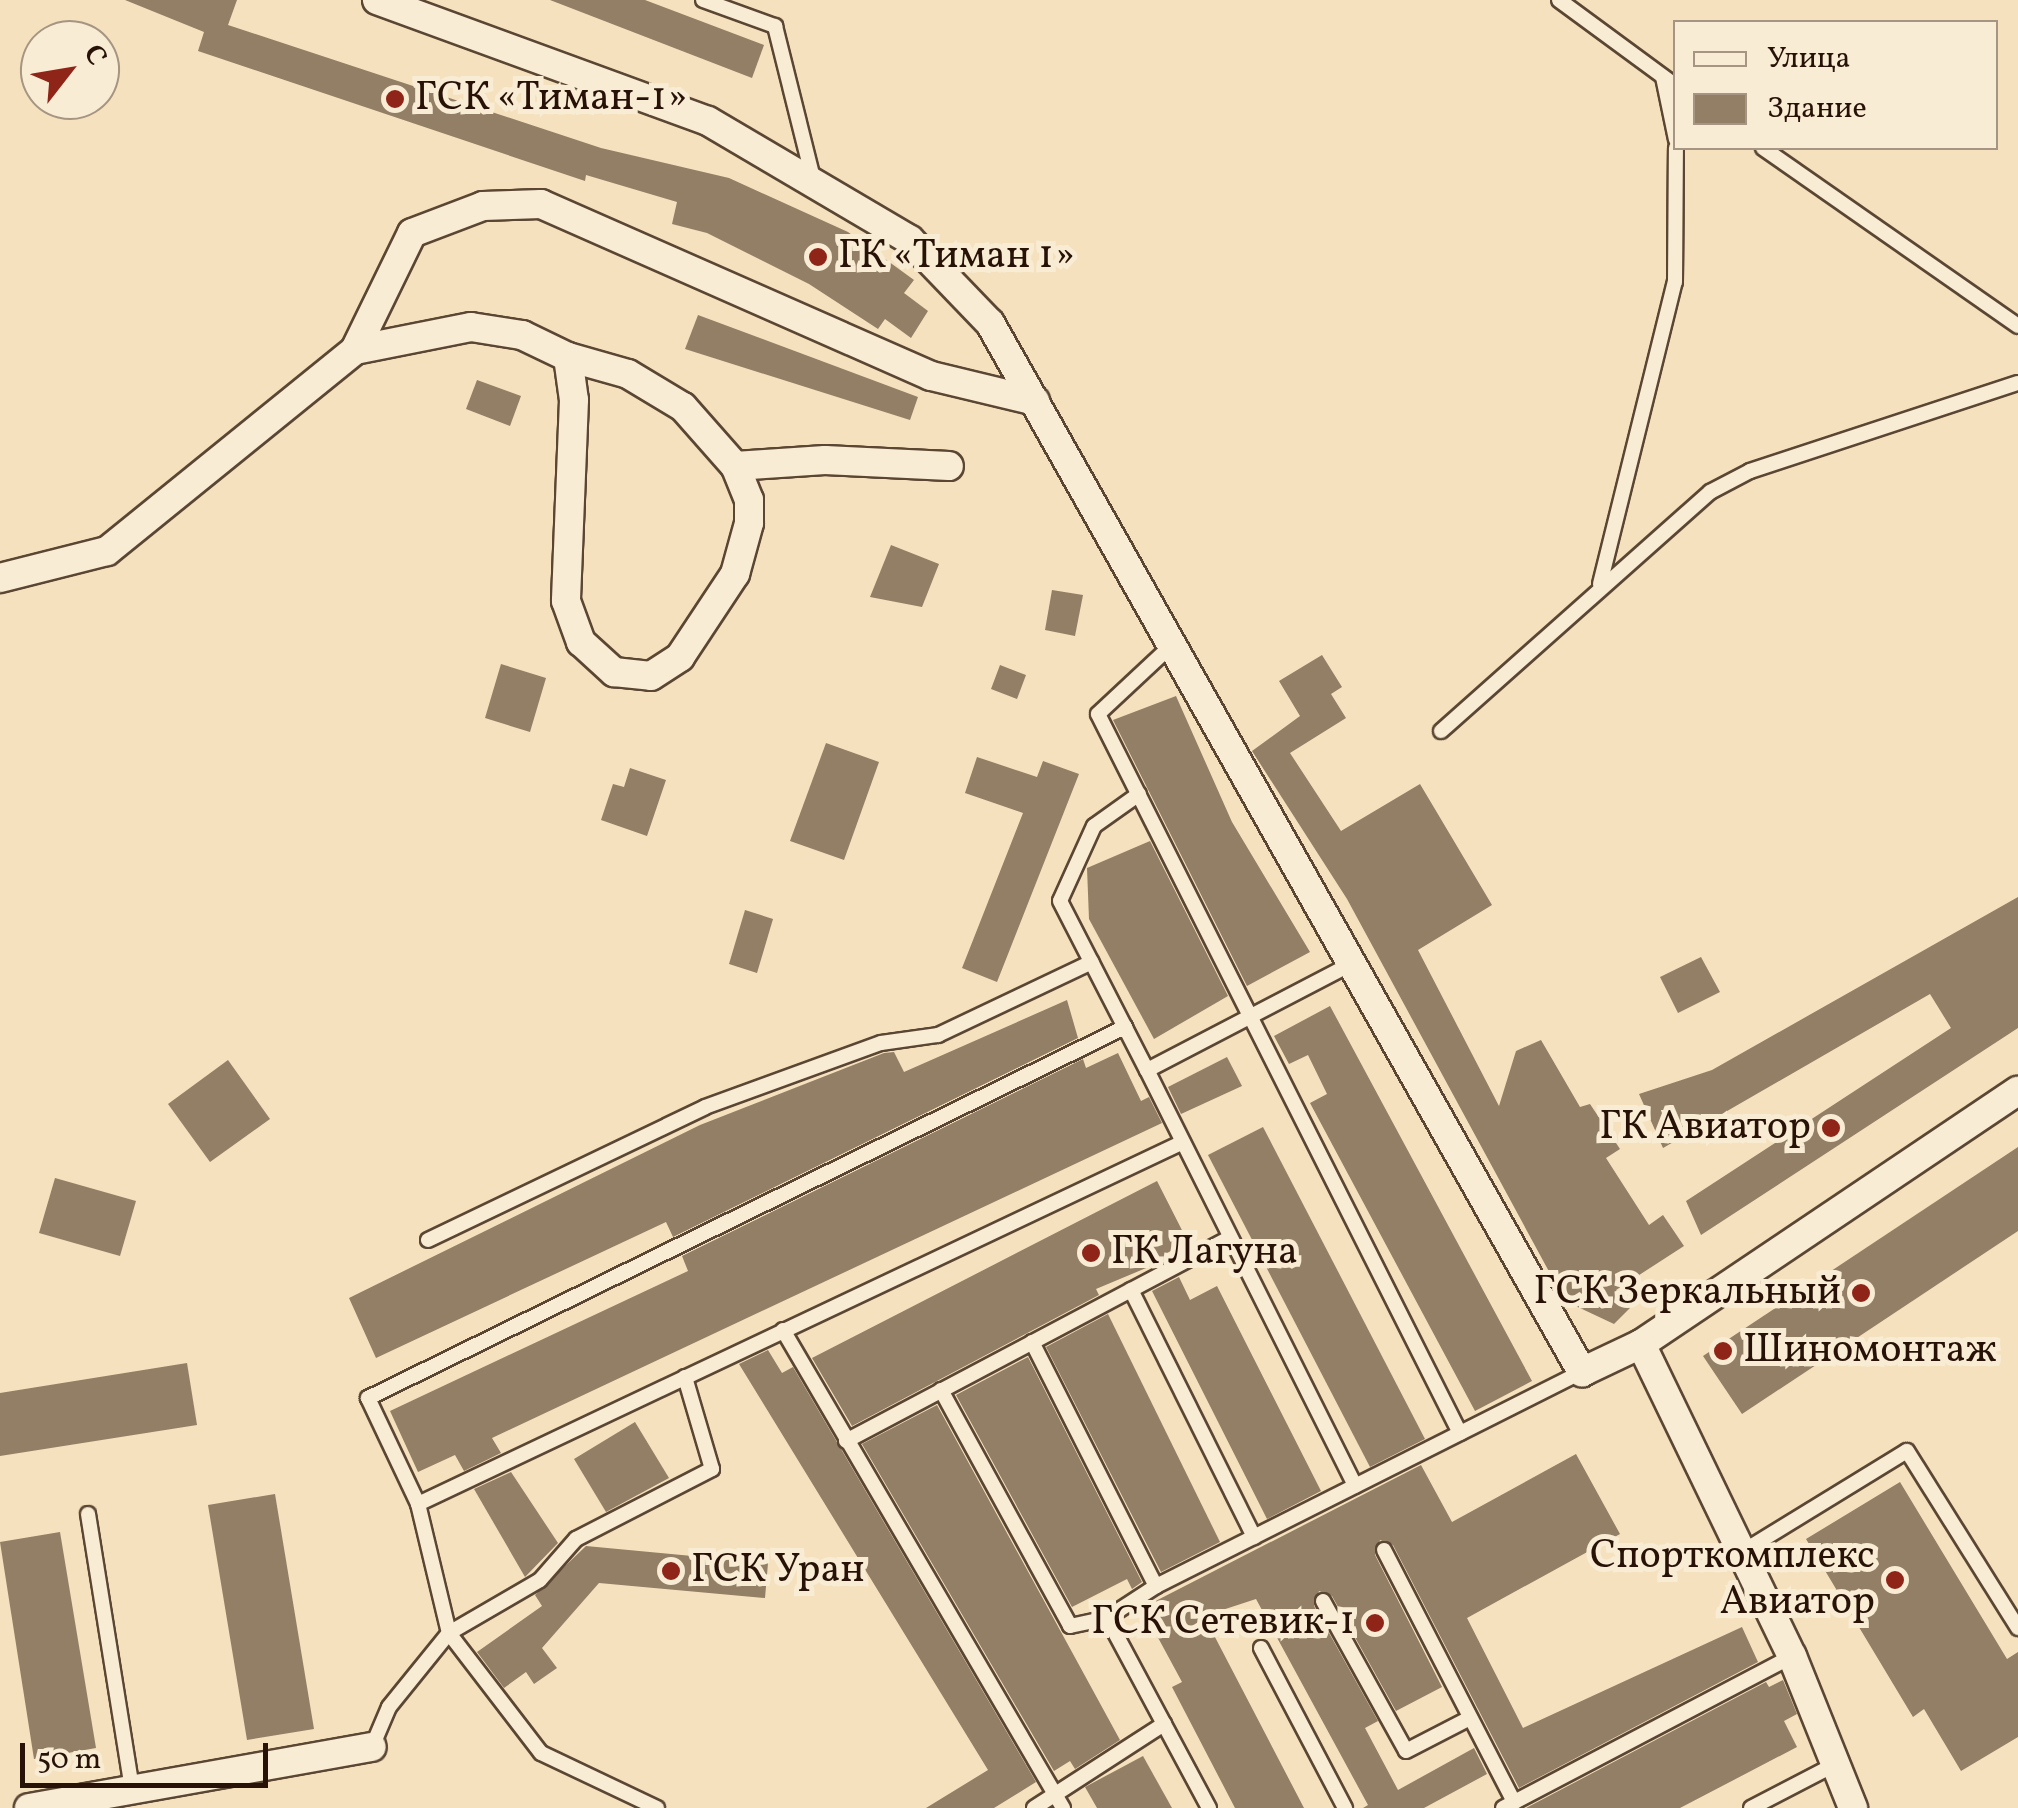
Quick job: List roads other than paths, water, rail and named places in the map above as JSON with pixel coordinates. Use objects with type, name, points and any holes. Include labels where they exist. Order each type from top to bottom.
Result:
[{"type":"street","points":[[377,0],[708,120],[910,240],[990,323],[1582,1372],[1641,1344],[2018,1092]]},
{"type":"street","points":[[0,578],[107,551],[355,350],[412,233],[483,206],[540,204],[931,376],[1035,401]]},
{"type":"street","points":[[355,350],[471,327],[522,335],[568,357],[628,374],[683,407],[734,466],[749,512],[735,574],[680,657],[651,676],[614,672],[581,642],[566,601],[574,400],[568,357]]},
{"type":"street","points":[[734,466],[825,460],[949,466]]},
{"type":"street","points":[[1641,1344],[1792,1656],[1853,1808]]},
{"type":"street","points":[[29,1808],[372,1747]]},
{"type":"lane","points":[[704,0],[775,26],[814,183]]},
{"type":"lane","points":[[1559,0],[1669,82],[1673,115]]},
{"type":"lane","points":[[1599,584],[1675,282],[1676,150]]},
{"type":"lane","points":[[1766,150],[2018,326]]},
{"type":"lane","points":[[1440,731],[1599,584],[1710,492],[1750,471],[2018,383]]},
{"type":"lane","points":[[1172,645],[1098,714],[1460,1433]]},
{"type":"lane","points":[[1138,794],[1094,826],[1060,901],[1354,1486]]},
{"type":"lane","points":[[428,1240],[706,1107],[881,1044],[938,1035],[1092,962]]},
{"type":"lane","points":[[1147,1070],[1352,964]]},
{"type":"lane","points":[[657,1808],[541,1752],[449,1633],[418,1504],[368,1398],[1125,1027]]},
{"type":"lane","points":[[418,1504],[1184,1142]]},
{"type":"lane","points":[[846,1441],[1230,1238]]},
{"type":"lane","points":[[1131,1290],[1254,1537]]},
{"type":"lane","points":[[783,1330],[1058,1801]]},
{"type":"lane","points":[[1032,1342],[1156,1586]]},
{"type":"lane","points":[[941,1390],[1070,1626],[1107,1618],[1156,1586],[1582,1372]]},
{"type":"lane","points":[[372,1747],[389,1707],[449,1633],[540,1580],[576,1539],[712,1469],[685,1377]]},
{"type":"lane","points":[[1742,1552],[1907,1451],[2018,1628]]},
{"type":"lane","points":[[88,1514],[132,1788]]},
{"type":"lane","points":[[1384,1550],[1470,1718],[1508,1805],[1792,1656]]},
{"type":"lane","points":[[1322,1600],[1406,1751],[1470,1718]]},
{"type":"lane","points":[[1107,1618],[1209,1808]]},
{"type":"lane","points":[[1261,1648],[1345,1808]]},
{"type":"lane","points":[[1034,1808],[1058,1801],[1164,1724]]},
{"type":"lane","points":[[1751,1808],[1836,1764]]},
{"type":"place","name":"ГСК «Тиман-1»","points":[[395,99]]},
{"type":"place","name":"ГК «Тиман 1»","points":[[818,257]]},
{"type":"place","name":"ГК Авиатор","points":[[1831,1128]]},
{"type":"place","name":"ГК Лагуна","points":[[1091,1253]]},
{"type":"place","name":"ГСК Зеркальный","points":[[1861,1293]]},
{"type":"place","name":"Шиномонтаж","points":[[1723,1351]]},
{"type":"place","name":"ГСК Уран","points":[[671,1571]]},
{"type":"place","name":"Спорткомплекс Авиатор","points":[[1895,1580]]},
{"type":"place","name":"ГСК Сетевик-1","points":[[1375,1623]]}]
